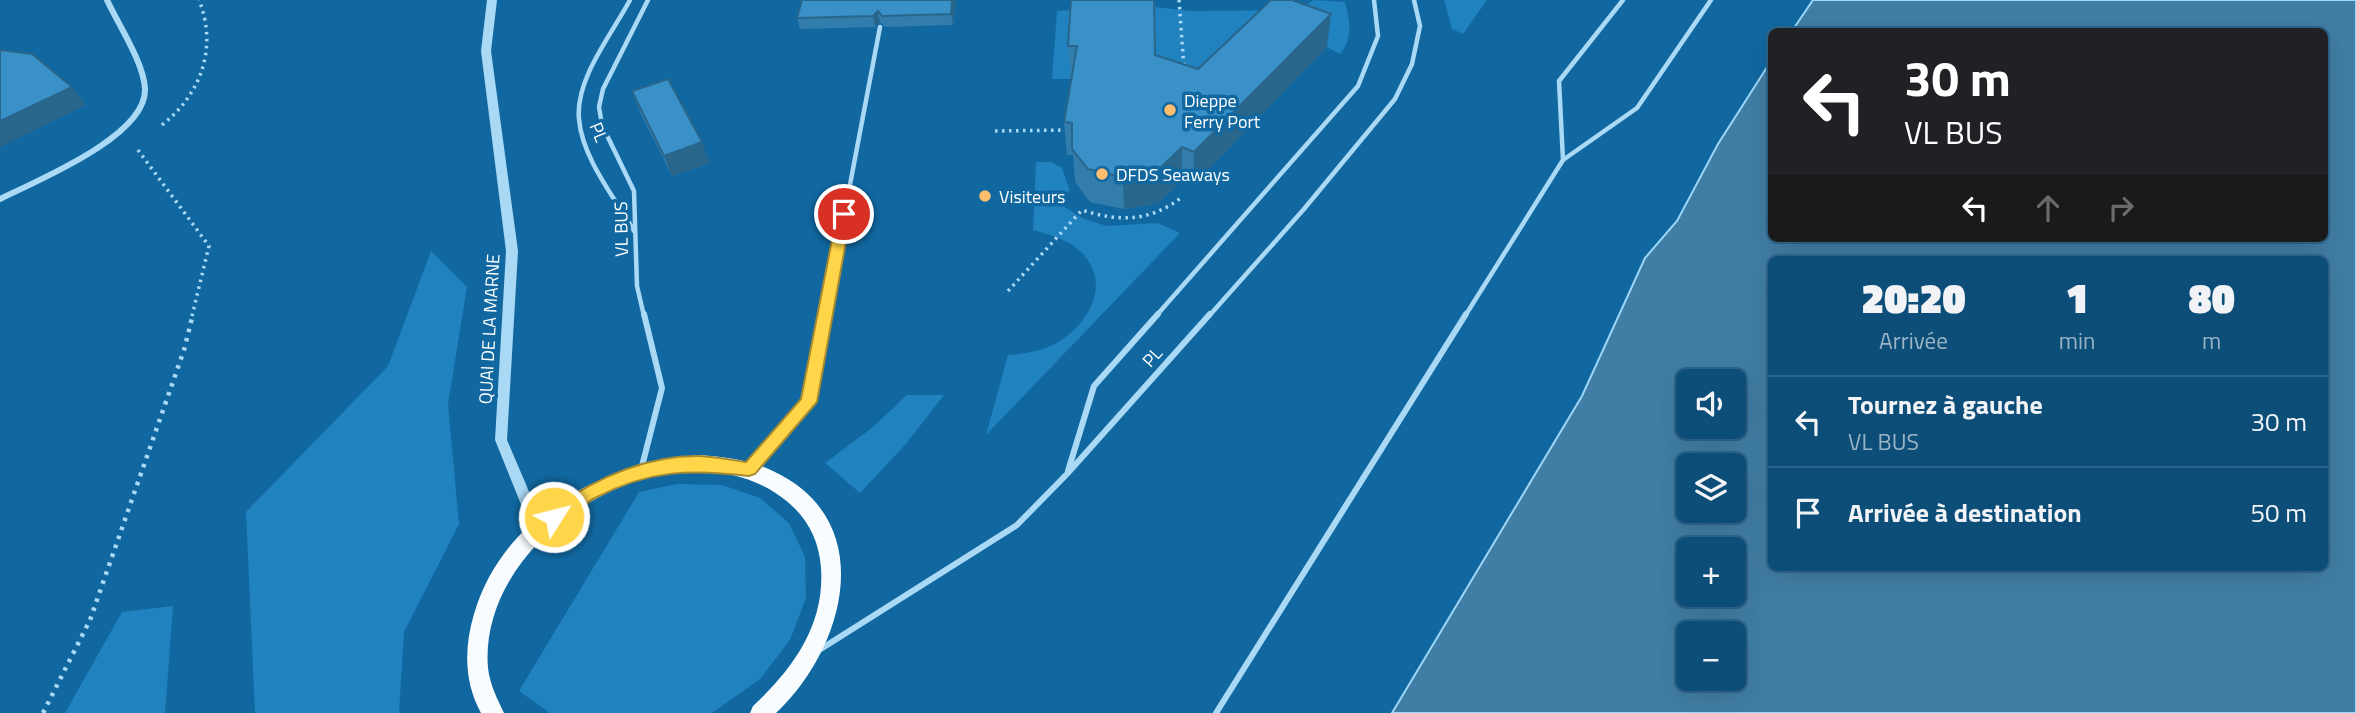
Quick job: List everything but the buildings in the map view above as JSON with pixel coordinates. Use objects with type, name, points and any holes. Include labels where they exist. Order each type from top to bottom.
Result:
[{"type":"main road","points":[[488,710],[477,662],[482,615],[504,569],[538,529],[587,493],[641,470],[678,463],[715,463],[749,469],[783,485],[809,508],[827,539],[833,575],[829,614],[811,655],[785,691],[761,713]]},
{"type":"street","points":[[0,200],[94,150],[122,132],[143,111],[145,90],[107,0]]},
{"type":"street","name":"QUAI DE LA MARNE","points":[[492,0],[486,51],[512,251],[501,440],[538,529]]},
{"type":"lane","name":"PL","points":[[630,0],[584,90],[579,118],[586,141],[635,234]]},
{"type":"lane","name":"VL BUS","points":[[641,470],[662,388],[637,286],[634,191],[602,125],[599,107],[603,89],[649,0]]},
{"type":"lane","points":[[1067,474],[1094,386],[1358,86],[1378,36],[1374,0]]},
{"type":"lane","name":"PL","points":[[811,655],[1017,525],[1067,474],[1304,209],[1395,99],[1412,64],[1420,26],[1414,0]]},
{"type":"lane","points":[[1563,160],[1559,81],[1623,0]]},
{"type":"lane","points":[[1216,713],[1563,160],[1637,107],[1711,0]]},
{"type":"lane","points":[[749,469],[808,402],[880,27]]},
{"type":"path","points":[[43,713],[90,620],[184,351],[209,246],[133,144],[174,116],[205,70],[208,16],[199,0]]},
{"type":"path","points":[[1180,0],[1185,81]]},
{"type":"path","points":[[143,111],[149,132]]},
{"type":"path","points":[[995,131],[1072,130]]},
{"type":"path","points":[[1008,291],[1082,210],[1105,218],[1146,218],[1168,210],[1182,197]]},
{"type":"shaded area","points":[[1313,0],[1345,2],[1349,30],[1347,42],[1340,54],[1327,47],[1231,69],[1135,81],[1154,7],[1191,11],[1301,10]]},
{"type":"shaded area","points":[[1444,0],[1487,0],[1463,34],[1452,29]]},
{"type":"shaded area","points":[[1813,0],[2356,0],[2356,713],[1392,713],[1582,396],[1645,258],[1677,221],[1718,144],[1768,66],[1768,242],[2328,242],[2328,28],[1794,28]]},
{"type":"shaded area","points":[[1075,10],[1071,79],[1052,79],[1057,11]]},
{"type":"shaded area","points":[[1036,162],[1051,162],[1062,168],[1070,191],[1058,197],[1058,203],[1084,219],[1107,226],[1157,223],[1180,233],[986,435],[1008,355],[1044,349],[1067,336],[1086,315],[1096,290],[1090,264],[1081,252],[1065,241],[1033,230]]},
{"type":"shaded area","points":[[431,251],[467,287],[448,404],[459,524],[404,632],[399,713],[255,713],[246,512],[388,366]]},
{"type":"shaded area","points":[[907,395],[944,395],[905,445],[860,493],[825,463],[873,427]]},
{"type":"shaded area","points":[[677,484],[722,485],[760,498],[789,523],[805,557],[806,598],[790,640],[760,679],[712,713],[550,713],[519,691],[639,492]]},
{"type":"shaded area","points":[[173,606],[165,713],[65,713],[122,612]]},
{"type":"place","name":"Dieppe Ferry Port","points":[[1170,110]]},
{"type":"place","name":"DFDS Seaways","points":[[1102,174]]},
{"type":"place","name":"Visiteurs","points":[[985,196]]},
{"type":"route","points":[[554,517],[587,493],[641,470],[678,463],[715,463],[749,469],[808,402],[844,214]]}]
